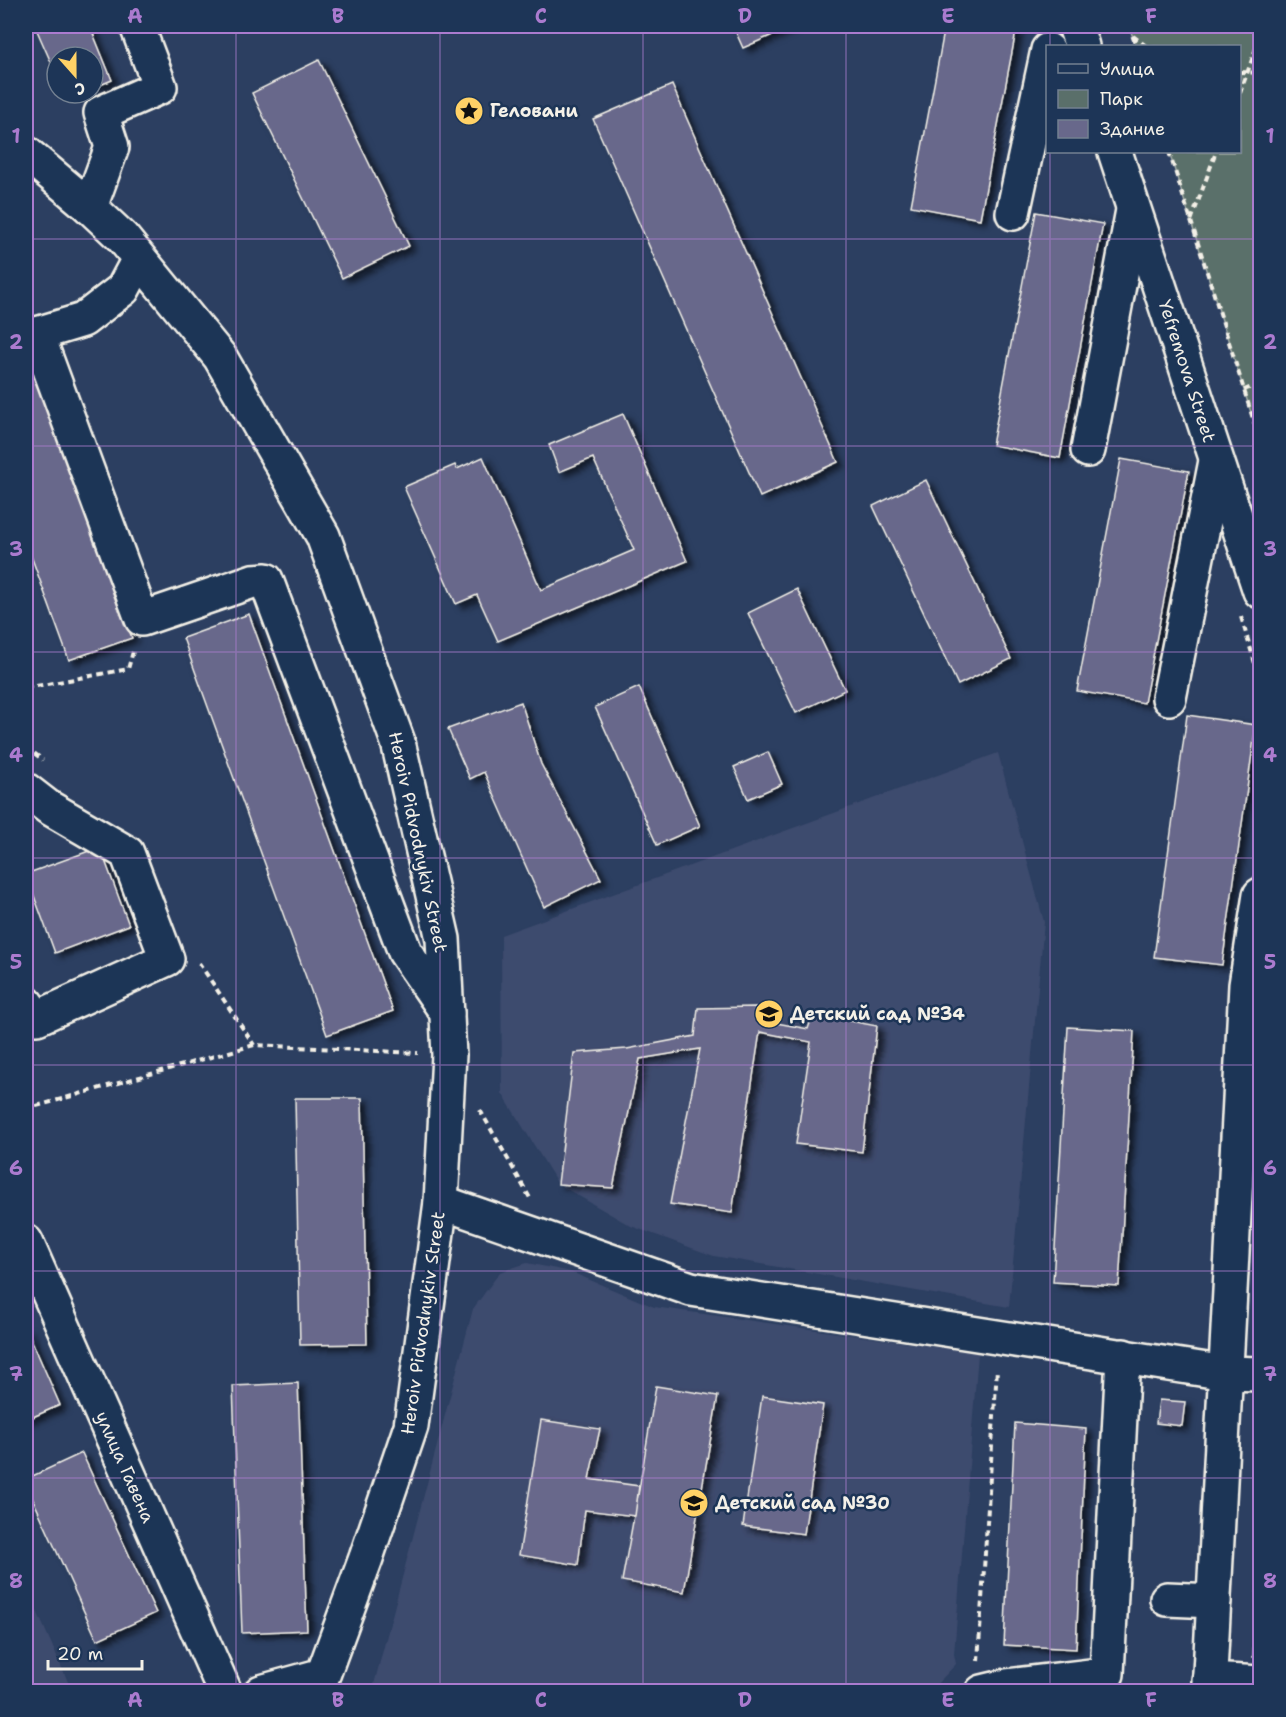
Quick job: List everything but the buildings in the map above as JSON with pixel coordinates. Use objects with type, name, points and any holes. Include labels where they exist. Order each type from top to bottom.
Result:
[{"type":"street","points":[[90,207],[112,147],[101,113],[160,87],[137,26]]},
{"type":"street","points":[[1049,45],[1053,26]]},
{"type":"street","points":[[1075,26],[1082,45]]},
{"type":"street","points":[[1012,213],[1046,57]]},
{"type":"street","name":"Heroiv Pidvodnykiv Street","points":[[26,153],[122,237],[220,357],[323,536],[398,742],[443,939],[449,1055],[441,1202],[411,1426],[323,1675],[261,1692]]},
{"type":"street","name":"Yefremova Street","points":[[1115,153],[1260,591]]},
{"type":"street","points":[[1088,450],[1133,207]]},
{"type":"street","points":[[139,259],[123,289],[83,320],[31,336],[142,618],[253,581],[266,580],[405,952],[447,1013]]},
{"type":"street","points":[[1170,698],[1216,459]]},
{"type":"street","points":[[26,790],[48,807],[127,853],[167,959],[37,1018],[26,1003]]},
{"type":"street","points":[[1260,895],[1246,985],[1209,1686],[1260,1683]]},
{"type":"street","points":[[441,1202],[691,1289],[1226,1373],[1260,1374]]},
{"type":"street","name":"улица Гавена","points":[[26,1242],[225,1692]]},
{"type":"street","points":[[980,1680],[1006,1686],[1107,1674],[1123,1356]]},
{"type":"street","points":[[1167,1599],[1214,1601]]},
{"type":"path","points":[[1130,26],[1136,45]]},
{"type":"path","points":[[1133,36],[1145,45]]},
{"type":"path","points":[[1241,88],[1260,37]]},
{"type":"path","points":[[1241,72],[1260,73]]},
{"type":"path","points":[[1169,153],[1260,441]]},
{"type":"path","points":[[1191,221],[1216,153]]},
{"type":"path","points":[[1244,390],[1260,384]]},
{"type":"path","points":[[26,688],[128,669],[142,618]]},
{"type":"path","points":[[26,1109],[254,1045],[449,1055]]},
{"type":"path","points":[[480,1099],[480,1110],[533,1204]]},
{"type":"path","points":[[980,1680],[999,1336]]},
{"type":"shaded area","name":"Детский сад №34","points":[[998,753],[1044,922],[1009,1307],[714,1256],[631,1226],[558,1184],[502,1093],[501,935]]},
{"type":"shaded area","name":"Детский сад №30","points":[[527,1263],[571,1272],[654,1307],[978,1353],[954,1654],[956,1664],[937,1684],[903,1692],[372,1692],[473,1309],[500,1272]]},
{"type":"shaded area","points":[[26,1586],[72,1691],[26,1691]]},
{"type":"green space","points":[[1129,26],[1260,26],[1260,441],[1169,153],[1241,153],[1241,45],[1136,45]]},
{"type":"place","name":"Геловани","points":[[469,111]]},
{"type":"place","name":"Детский сад №34","points":[[769,1014]]},
{"type":"place","name":"Детский сад №30","points":[[694,1503]]}]
